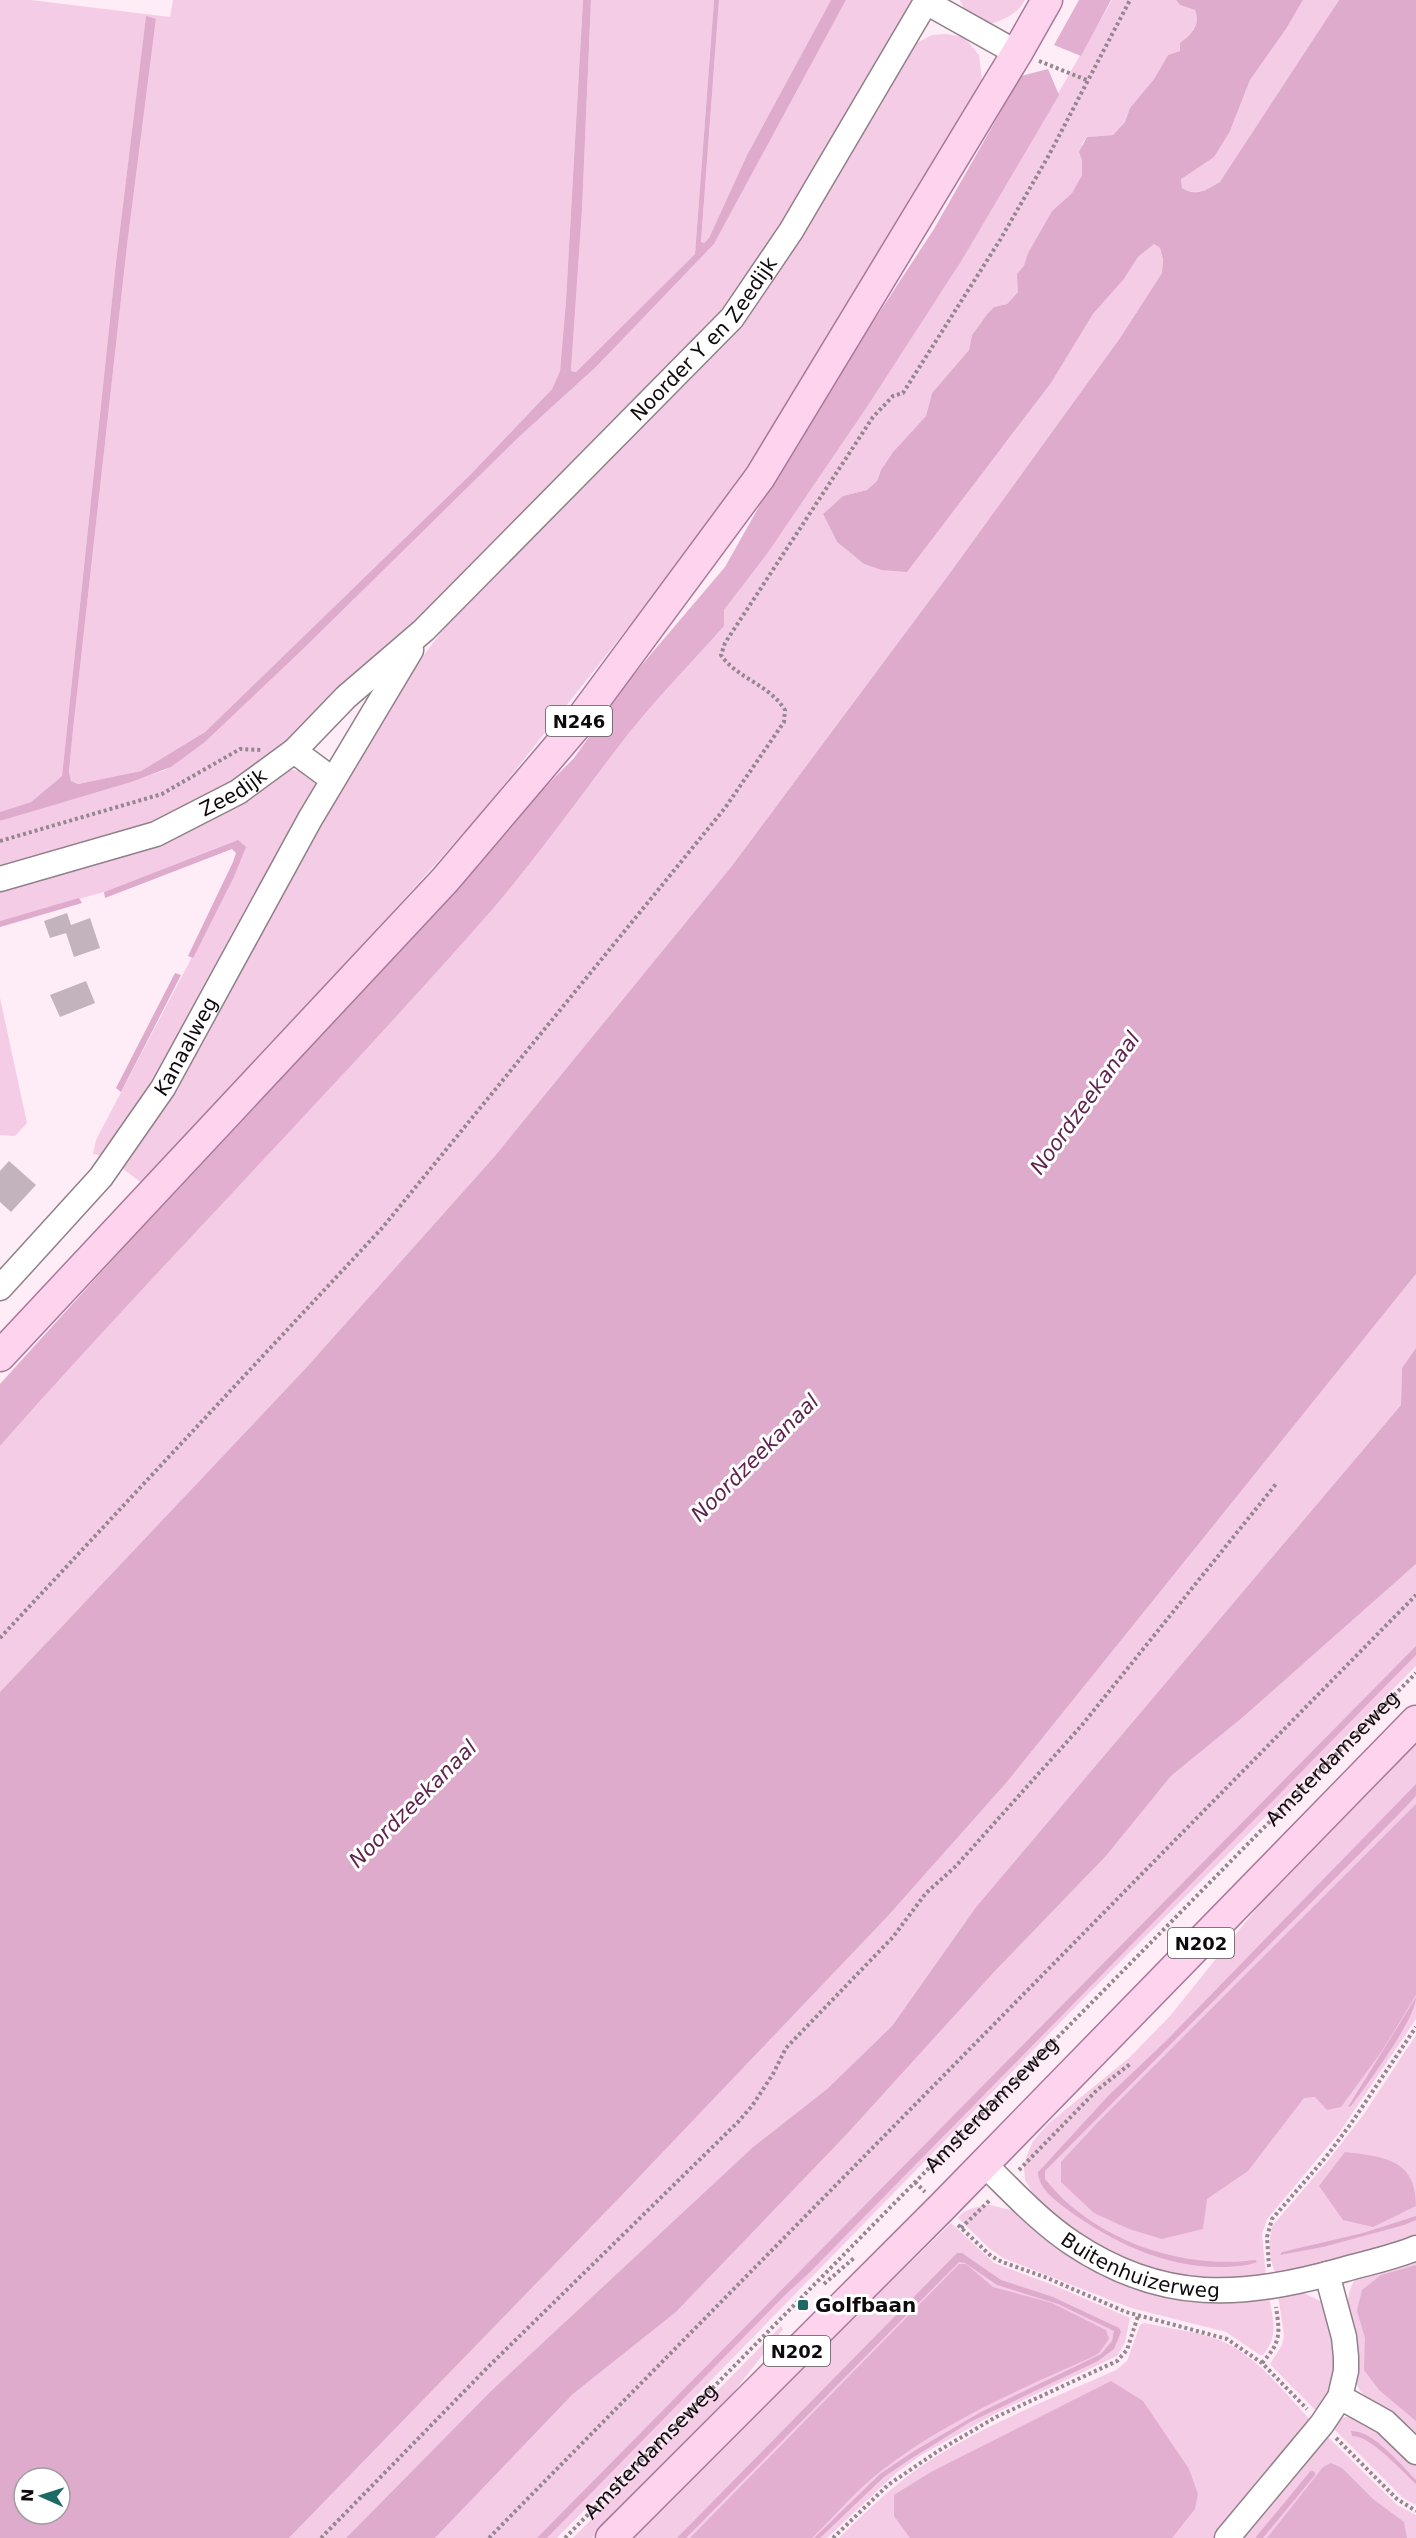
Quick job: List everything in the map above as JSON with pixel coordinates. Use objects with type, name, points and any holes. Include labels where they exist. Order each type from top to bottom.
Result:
[{"type":"main road","name":"N246","points":[[0,1356],[446,880],[575,727],[760,477],[1047,0]]},
{"type":"main road","name":"Amsterdamseweg","points":[[611,2538],[951,2218],[1416,1720]]},
{"type":"street","points":[[926,1],[1017,53]]},
{"type":"street","name":"Noorder Y en Zeedijk","points":[[424,630],[732,318],[791,231],[926,1]]},
{"type":"street","name":"Zeedijk","points":[[0,879],[156,834],[238,792],[294,751],[346,698],[424,630]]},
{"type":"street","name":"Kanaalweg","points":[[0,1288],[101,1177],[163,1088],[332,779],[424,630]]},
{"type":"street","points":[[294,751],[332,779]]},
{"type":"street","name":"Buitenhuizerweg","points":[[994,2174],[1056,2232],[1095,2257],[1126,2271],[1169,2285],[1198,2290],[1238,2291],[1273,2286],[1327,2274],[1416,2248]]},
{"type":"street","points":[[1227,2538],[1322,2424],[1341,2397],[1346,2372],[1344,2337],[1327,2274]]},
{"type":"street","points":[[1341,2397],[1385,2422],[1416,2452]]},
{"type":"path","points":[[0,1638],[383,1227],[724,808],[784,722],[785,710],[777,696],[727,664],[721,655],[724,643],[873,417],[893,396],[903,393],[1000,240],[1089,81],[1130,0]]},
{"type":"path","points":[[1017,53],[1089,81]]},
{"type":"path","points":[[0,841],[162,794],[240,749],[294,751]]},
{"type":"path","points":[[321,2538],[489,2366],[738,2122],[752,2106],[773,2074],[786,2048],[893,1936],[926,1893],[956,1866],[1082,1725],[1276,1484]]},
{"type":"path","points":[[489,2538],[1416,1594]]},
{"type":"path","name":"Amsterdamseweg","points":[[565,2538],[1416,1673]]},
{"type":"path","points":[[1262,2363],[1273,2351],[1278,2340],[1273,2286],[1267,2253],[1270,2223],[1350,2125],[1416,2027]]},
{"type":"path","points":[[951,2218],[994,2174],[1130,2064]]},
{"type":"path","points":[[915,2182],[991,2256],[1002,2262],[1045,2277],[1138,2316],[1216,2334],[1236,2344],[1262,2363],[1397,2499],[1416,2511]]},
{"type":"path","points":[[833,2538],[888,2485],[928,2457],[996,2417],[1117,2361],[1127,2350],[1138,2316]]},
{"type":"shaded area","points":[[0,0],[31,0],[170,17],[173,0],[583,0],[566,300],[560,371],[552,389],[471,474],[205,732],[141,771],[78,784],[71,781],[69,772],[73,730],[127,246],[156,20],[146,17],[116,262],[62,776],[31,802],[0,812]]},
{"type":"shaded area","points":[[591,0],[714,0],[695,254],[576,372],[571,371],[582,210]]},
{"type":"shaded area","points":[[719,0],[831,0],[747,155],[709,238],[701,243]]},
{"type":"shaded area","points":[[846,0],[912,0],[899,29],[761,259],[703,338],[369,669],[266,759],[218,795],[166,820],[0,873],[0,821],[166,770],[205,742],[520,436],[597,366],[714,244]]},
{"type":"shaded area","points":[[960,0],[1025,0],[1014,13],[987,25],[964,9]]},
{"type":"shaded area","points":[[1079,0],[1111,0],[1081,56],[1054,45]]},
{"type":"shaded area","points":[[1112,0],[1176,0],[1180,5],[1195,10],[1196,25],[1180,43],[1180,51],[1168,55],[1154,79],[1130,108],[1125,122],[1113,135],[1087,137],[1082,144],[1082,175],[1072,193],[1052,211],[1028,253],[1018,292],[1007,304],[994,307],[988,313],[972,335],[969,350],[932,393],[926,416],[893,452],[881,470],[877,481],[867,490],[843,496],[823,514],[837,542],[864,564],[1004,445],[1051,383],[1093,314],[1124,279],[1138,257],[1154,244],[1160,248],[1163,260],[1162,270],[1219,184],[1192,192],[1182,188],[1181,179],[1230,131],[1250,80],[1286,29],[1303,0],[1339,0],[1120,338],[947,577],[731,867],[494,1157],[305,1369],[0,1692],[0,1446],[431,979],[509,889],[629,733],[724,626],[724,610],[767,554],[867,407],[962,260]]},
{"type":"shaded area","points":[[946,34],[964,37],[979,55],[982,80],[813,377],[686,554],[484,810],[146,1186],[116,1164],[361,749],[403,683],[451,619],[796,240],[879,108],[913,45],[932,35]]},
{"type":"shaded area","points":[[1048,69],[1059,95],[962,260],[867,407],[767,554],[724,610],[724,626],[629,733],[509,889],[431,979],[0,1446],[0,1384],[499,833],[574,758],[629,680],[725,567],[801,432],[934,229],[1021,76]]},
{"type":"shaded area","points":[[288,769],[306,772],[315,778],[317,793],[144,1104],[105,1156],[93,1154],[96,1140],[233,879],[238,840],[104,892],[0,921],[0,887]]},
{"type":"shaded area","points":[[0,998],[27,1123],[15,1136],[0,1135]]},
{"type":"shaded area","points":[[1416,1274],[1416,1348],[1402,1368],[1401,1405],[976,1907],[892,2026],[827,2089],[753,2147],[492,2390],[346,2538],[289,2538],[623,2194],[887,1917],[1007,1782]]},
{"type":"shaded area","points":[[1416,1564],[1416,1666],[1088,1994],[557,2538],[435,2538],[573,2394],[676,2312],[847,2134],[995,1971],[1106,1856],[1171,1776],[1242,1718]]},
{"type":"shaded area","points":[[1416,1740],[1416,2019],[1339,2133],[1267,2219],[1262,2234],[1266,2277],[1203,2283],[1135,2266],[1075,2234],[1036,2199],[1025,2180],[1024,2167],[1033,2141],[1048,2124],[1129,2058],[1170,2016],[1261,1903]]},
{"type":"shaded area","points":[[1416,1804],[1416,1995],[1382,2051],[1341,2107],[1327,2110],[1315,2097],[1304,2098],[1248,2171],[1207,2199],[1203,2229],[1162,2239],[1129,2229],[1094,2213],[1061,2182],[1061,2162],[1097,2123]]},
{"type":"shaded area","points":[[1416,2035],[1416,2239],[1277,2275],[1270,2250],[1273,2225],[1327,2162],[1364,2114]]},
{"type":"shaded area","points":[[1345,2152],[1384,2159],[1404,2169],[1415,2190],[1416,2206],[1373,2227],[1343,2220],[1319,2186]]},
{"type":"shaded area","points":[[990,2205],[1015,2211],[1077,2256],[1269,2297],[1274,2328],[1268,2348],[1263,2355],[1260,2355],[1226,2332],[1131,2308],[1003,2258],[989,2248],[958,2218],[967,2210]]},
{"type":"shaded area","points":[[951,2223],[994,2263],[1130,2318],[1125,2342],[1117,2356],[998,2412],[921,2455],[896,2473],[827,2538],[627,2538]]},
{"type":"shaded area","points":[[1416,2256],[1416,2441],[1360,2391],[1356,2382],[1347,2311],[1348,2297],[1358,2277]]},
{"type":"shaded area","points":[[959,2264],[966,2264],[993,2287],[1052,2303],[1106,2330],[1109,2339],[1099,2353],[1092,2357],[983,2408],[905,2453],[863,2486],[812,2538],[690,2538]]},
{"type":"shaded area","points":[[1416,2265],[1416,2421],[1379,2390],[1364,2370],[1365,2338],[1357,2311],[1362,2290],[1381,2275]]},
{"type":"shaded area","points":[[1302,2292],[1320,2301],[1327,2311],[1337,2358],[1332,2390],[1317,2412],[1270,2364],[1282,2345],[1284,2335],[1278,2295]]},
{"type":"shaded area","points":[[1144,2323],[1199,2334],[1231,2345],[1268,2374],[1311,2421],[1216,2538],[839,2538],[895,2486],[953,2446],[1007,2418],[1116,2370],[1127,2361],[1140,2325]]},
{"type":"shaded area","points":[[781,2326],[783,2329],[719,2411],[592,2538],[573,2538]]},
{"type":"shaded area","points":[[1111,2381],[1143,2401],[1189,2469],[1198,2494],[1195,2509],[1172,2538],[910,2538],[894,2516],[894,2495],[931,2472]]},
{"type":"shaded area","points":[[1353,2416],[1380,2428],[1416,2464],[1416,2505],[1403,2498],[1332,2427],[1340,2418]]},
{"type":"shaded area","points":[[1326,2435],[1397,2505],[1416,2515],[1416,2538],[1239,2538]]},
{"type":"shaded area","points":[[1331,2463],[1342,2468],[1373,2499],[1404,2522],[1407,2538],[1267,2538],[1323,2467]]},
{"type":"water","points":[[583,0],[591,0],[582,210],[571,371],[576,372],[695,254],[714,0],[719,0],[701,242],[704,243],[709,238],[747,155],[831,0],[846,0],[714,244],[597,366],[520,436],[205,742],[171,767],[131,782],[0,821],[0,812],[31,802],[62,776],[116,262],[146,16],[156,19],[127,246],[73,730],[69,772],[71,781],[78,784],[141,771],[205,732],[471,474],[552,389],[560,371],[566,300]]},
{"type":"water","name":"Noordzeekanaal","points":[[1176,0],[1303,0],[1286,29],[1250,80],[1230,131],[1214,157],[1181,179],[1182,188],[1192,192],[1206,190],[1220,182],[1339,0],[1416,0],[1416,1274],[1007,1782],[887,1917],[623,2194],[289,2538],[0,2538],[0,1692],[305,1369],[494,1157],[731,867],[947,577],[1120,338],[1162,273],[1163,260],[1160,248],[1154,244],[1138,257],[1124,279],[1093,314],[1051,383],[907,572],[882,570],[864,564],[837,542],[823,514],[843,496],[867,490],[877,481],[881,470],[893,452],[926,416],[932,393],[969,350],[972,335],[988,313],[994,307],[1007,304],[1018,292],[1017,274],[1024,266],[1028,253],[1052,211],[1072,193],[1082,175],[1082,160],[1079,152],[1087,137],[1113,135],[1125,122],[1130,108],[1154,79],[1168,55],[1180,51],[1180,43],[1194,29],[1197,21],[1195,10],[1180,5]]},
{"type":"water","points":[[238,840],[246,847],[233,879],[193,958],[188,956],[233,862],[236,853],[232,849],[105,898],[104,892]]},
{"type":"water","points":[[79,898],[82,903],[0,927],[0,921]]},
{"type":"water","points":[[175,973],[181,975],[121,1092],[116,1088]]},
{"type":"water","points":[[1416,1348],[1416,1564],[1242,1718],[1171,1776],[1106,1856],[995,1971],[847,2134],[676,2312],[573,2394],[435,2538],[346,2538],[492,2390],[753,2147],[827,2089],[892,2026],[976,1907],[1401,1405],[1402,1368]]},
{"type":"water","points":[[1416,1646],[1416,1655],[810,2272],[547,2538],[537,2538]]},
{"type":"water","points":[[1416,1784],[1416,1796],[1397,1816],[1045,2171],[1045,2179],[1064,2200],[1112,2234],[1168,2255],[1197,2260],[1226,2262],[1255,2260],[1257,2262],[1226,2267],[1184,2264],[1163,2259],[1142,2252],[1104,2233],[1053,2198],[1044,2189],[1038,2172],[1109,2095],[1167,2040]]},
{"type":"water","points":[[1416,1997],[1414,2007],[1399,2036],[1367,2084],[1348,2107]]},
{"type":"water","points":[[1416,2216],[1416,2220],[1404,2225],[1323,2247],[1280,2255],[1282,2252],[1363,2233]]},
{"type":"water","points":[[957,2253],[962,2253],[1001,2280],[1053,2297],[1119,2328],[1121,2332],[1114,2349],[1098,2361],[970,2422],[909,2460],[884,2477],[820,2538],[814,2538],[880,2474],[914,2451],[981,2412],[1101,2354],[1112,2341],[1114,2331],[1058,2304],[997,2285],[965,2263],[959,2262],[686,2538],[677,2538]]},
{"type":"water","points":[[1351,2431],[1359,2432],[1377,2442],[1416,2480],[1416,2484],[1376,2447],[1368,2441],[1352,2436]]},
{"type":"building","points":[[67,913],[71,925],[90,918],[100,948],[74,957],[66,933],[50,938],[44,921]]},
{"type":"building","points":[[86,981],[95,1003],[60,1017],[50,995]]},
{"type":"building","points":[[9,1161],[36,1185],[11,1212],[0,1202],[0,1171]]},
{"type":"waterway","points":[[1259,2538],[1312,2474]]},
{"type":"place","name":"Golfbaan","points":[[803,2305]]}]
